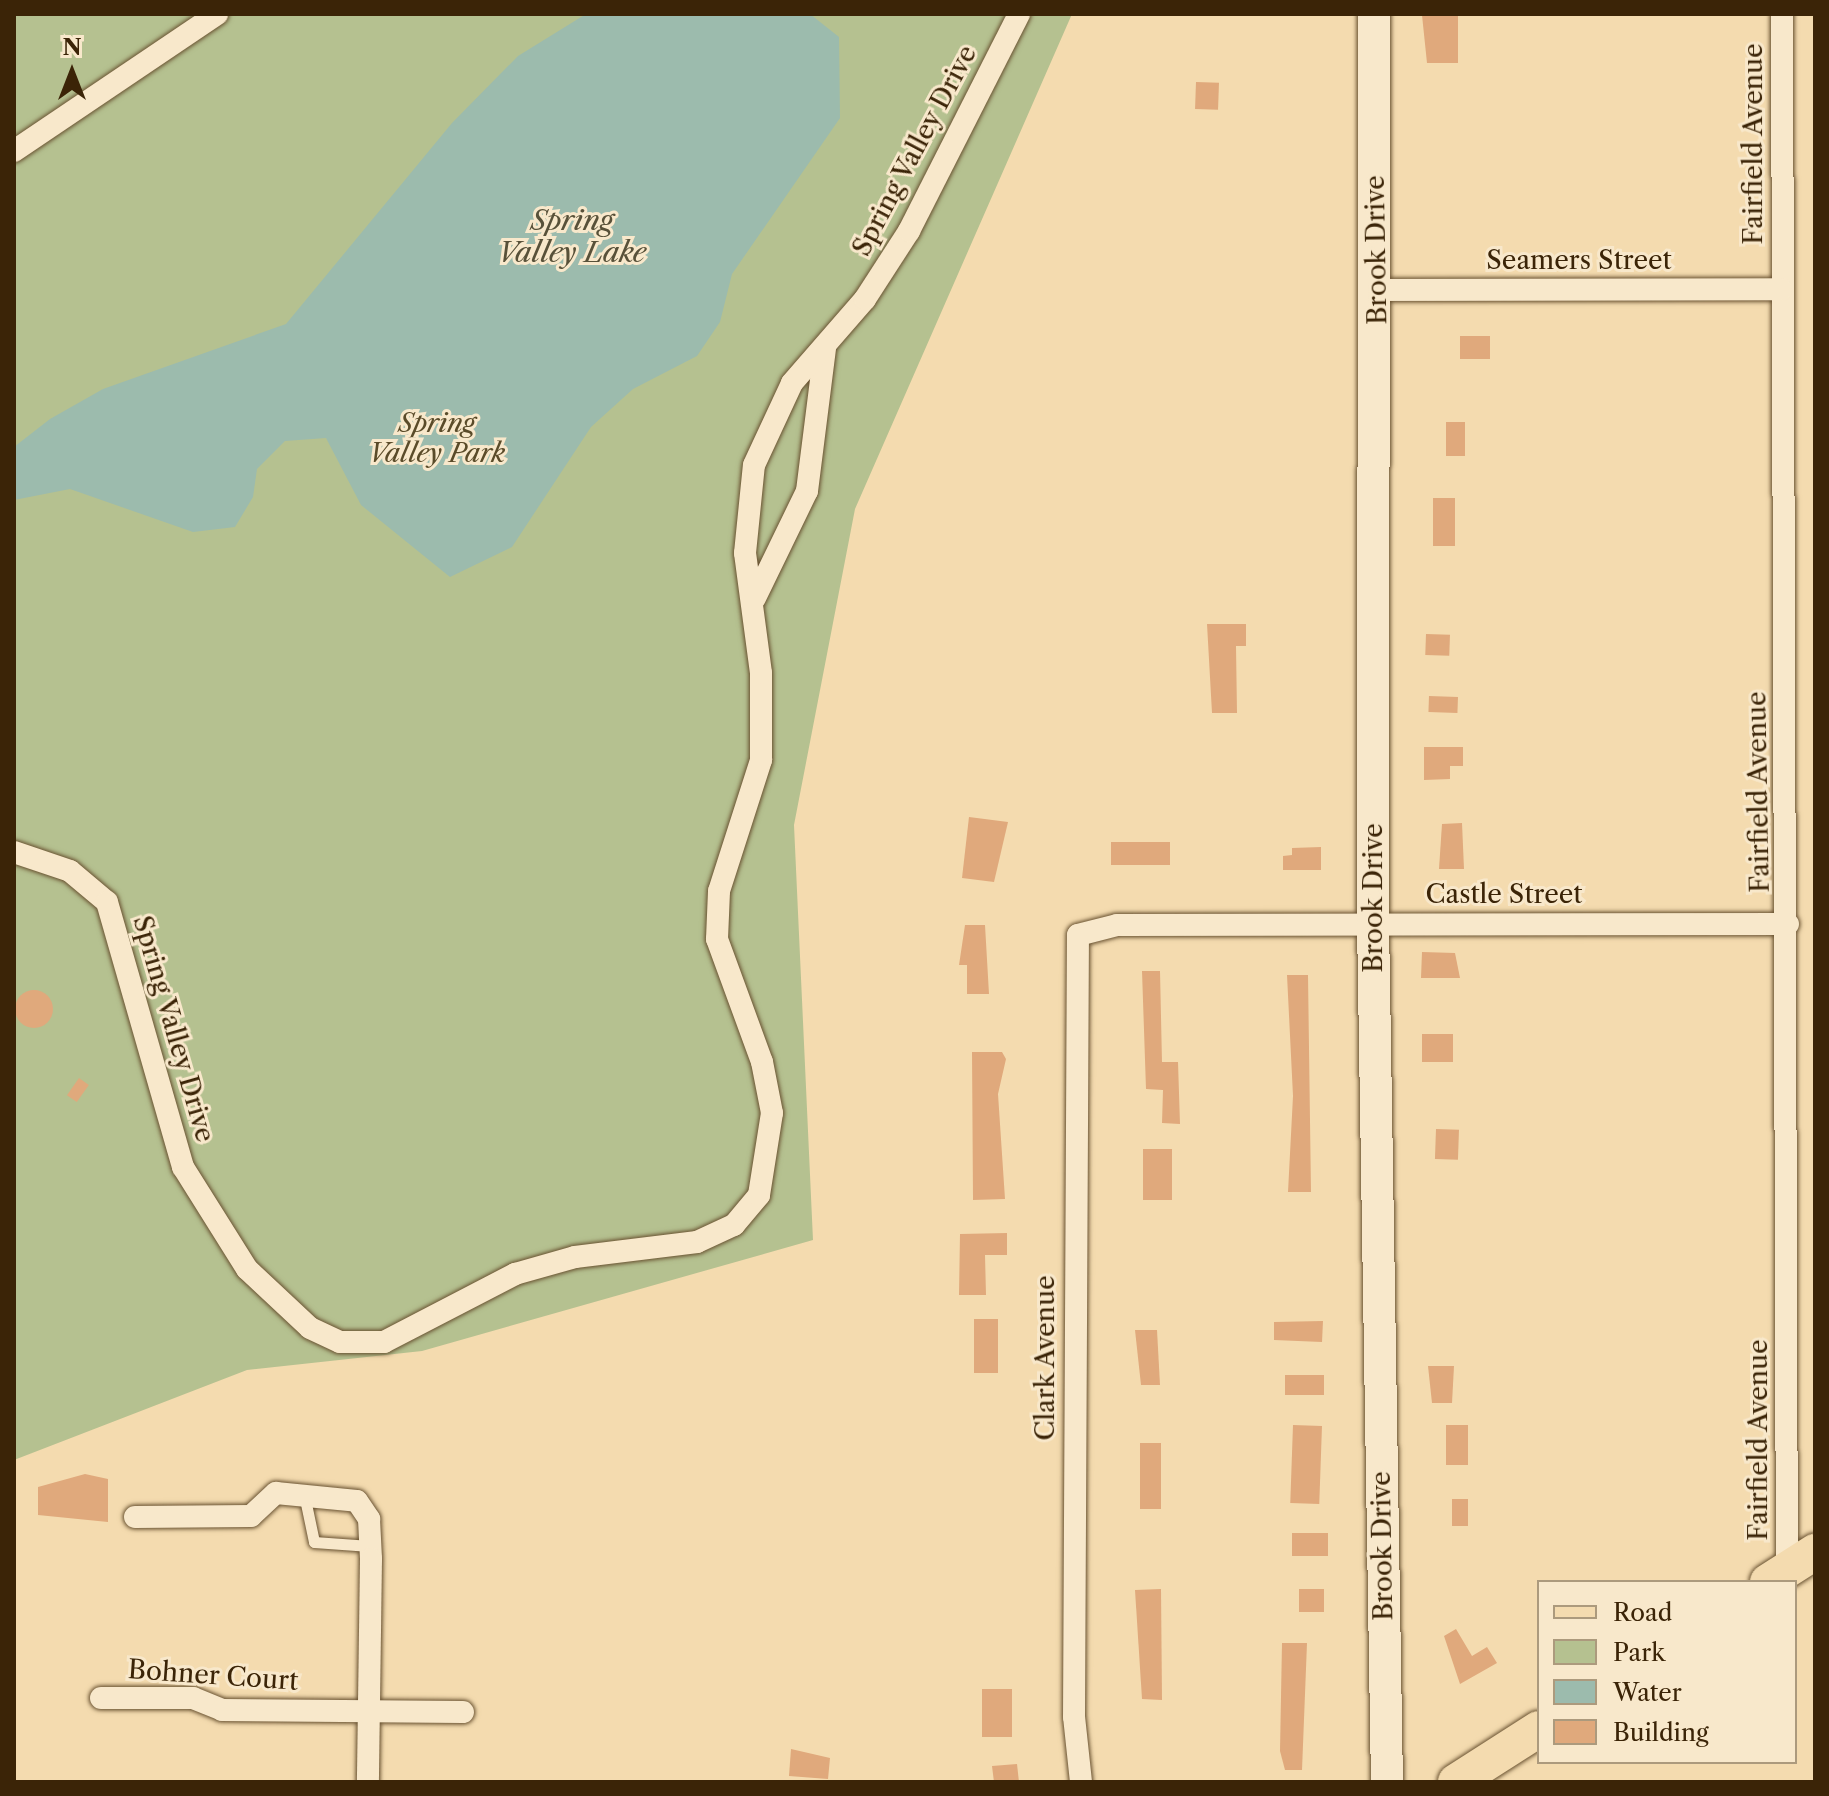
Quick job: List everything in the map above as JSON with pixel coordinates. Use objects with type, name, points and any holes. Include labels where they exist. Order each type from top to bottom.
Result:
[{"type":"main road","points":[[1456,1782],[1537,1730]]},
{"type":"street","points":[[14,151],[217,14]]},
{"type":"street","name":"Spring Valley Drive","points":[[14,852],[70,871],[107,902],[183,1167],[256,1280],[310,1328],[340,1342],[384,1342],[543,1265],[697,1242],[734,1225],[754,1204],[772,1113],[762,1062],[717,939],[719,891],[761,760],[755,598],[745,553],[754,465],[792,383],[825,348],[909,231],[1019,14]]},
{"type":"street","name":"Brook Drive","points":[[1374,14],[1378,290],[1373,922],[1387,1782]]},
{"type":"street","name":"Fairfield Avenue","points":[[1782,14],[1781,289],[1788,924],[1790,1568]]},
{"type":"street","name":"Seamers Street","points":[[1378,290],[1781,289]]},
{"type":"street","name":"Spring Valley Drive","points":[[755,598],[807,491],[825,348]]},
{"type":"street","name":"Castle Street","points":[[1078,935],[1117,925],[1373,922],[1788,924]]},
{"type":"street","name":"Clark Avenue","points":[[1078,935],[1074,1717],[1081,1782]]},
{"type":"street","points":[[135,1517],[251,1516],[276,1493],[311,1493],[357,1501],[369,1519],[368,1782]]},
{"type":"street","name":"Bohner Court","points":[[101,1698],[193,1698],[222,1710],[463,1712]]},
{"type":"lane","points":[[311,1493],[306,1531],[314,1542],[370,1546]]},
{"type":"green space","name":"Spring Valley Park","points":[[14,14],[1072,14],[855,509],[794,825],[813,1240],[422,1351],[247,1370],[14,1460]]},
{"type":"water","name":"Spring Valley Lake","points":[[586,14],[810,14],[839,37],[840,118],[732,274],[720,322],[697,356],[633,389],[591,427],[512,547],[450,577],[361,505],[326,438],[285,441],[257,469],[253,497],[235,527],[193,532],[70,489],[14,500],[14,447],[50,419],[103,389],[286,324],[452,123],[518,56]]},
{"type":"building","points":[[1458,14],[1458,63],[1427,63],[1422,15]]},
{"type":"building","points":[[1196,82],[1219,83],[1218,110],[1195,109]]},
{"type":"building","points":[[1460,336],[1490,336],[1490,359],[1460,359]]},
{"type":"building","points":[[1446,422],[1465,422],[1465,456],[1446,456]]},
{"type":"building","points":[[1433,498],[1455,498],[1455,546],[1433,546]]},
{"type":"building","points":[[1207,624],[1246,624],[1246,646],[1236,646],[1237,713],[1212,713]]},
{"type":"building","points":[[1426,634],[1450,635],[1449,656],[1425,655]]},
{"type":"building","points":[[1429,696],[1458,697],[1457,713],[1428,712]]},
{"type":"building","points":[[1424,747],[1463,747],[1463,766],[1450,766],[1450,779],[1424,780]]},
{"type":"building","points":[[969,817],[1008,822],[994,882],[962,878]]},
{"type":"building","points":[[1462,823],[1464,869],[1439,869],[1442,824]]},
{"type":"building","points":[[1111,842],[1170,842],[1170,865],[1111,865]]},
{"type":"building","points":[[1321,847],[1321,870],[1283,870],[1283,856],[1292,855],[1292,848]]},
{"type":"building","points":[[965,925],[985,925],[989,994],[967,994],[967,965],[959,965]]},
{"type":"building","points":[[1422,952],[1455,953],[1460,978],[1421,978]]},
{"type":"building","points":[[1142,971],[1160,971],[1162,1062],[1178,1062],[1180,1124],[1162,1123],[1163,1090],[1146,1089]]},
{"type":"building","points":[[1287,975],[1308,975],[1311,1192],[1288,1192],[1293,1096]]},
{"type":"building","points":[[34,990],[47,996],[53,1009],[47,1022],[34,1028],[21,1022],[15,1009],[21,996]]},
{"type":"building","points":[[1422,1034],[1453,1034],[1453,1062],[1422,1062]]},
{"type":"building","points":[[972,1052],[1002,1052],[1006,1059],[998,1094],[1005,1199],[973,1200]]},
{"type":"building","points":[[79,1078],[89,1085],[77,1102],[67,1095]]},
{"type":"building","points":[[1436,1129],[1459,1130],[1458,1160],[1435,1159]]},
{"type":"building","points":[[1143,1149],[1172,1149],[1172,1200],[1143,1200]]},
{"type":"building","points":[[1007,1233],[1007,1255],[985,1255],[986,1295],[959,1295],[960,1234]]},
{"type":"building","points":[[974,1319],[998,1319],[998,1373],[974,1373]]},
{"type":"building","points":[[1323,1321],[1322,1342],[1274,1340],[1274,1322]]},
{"type":"building","points":[[1135,1330],[1157,1330],[1160,1385],[1141,1385]]},
{"type":"building","points":[[1428,1366],[1454,1366],[1452,1403],[1432,1403]]},
{"type":"building","points":[[1285,1375],[1324,1375],[1324,1395],[1285,1395]]},
{"type":"building","points":[[1293,1425],[1322,1426],[1319,1504],[1290,1503]]},
{"type":"building","points":[[1446,1425],[1468,1425],[1468,1465],[1446,1465]]},
{"type":"building","points":[[1140,1443],[1161,1443],[1161,1509],[1140,1509]]},
{"type":"building","points":[[85,1474],[108,1479],[108,1522],[38,1515],[38,1487]]},
{"type":"building","points":[[1452,1499],[1468,1499],[1468,1526],[1452,1526]]},
{"type":"building","points":[[1292,1533],[1328,1533],[1328,1556],[1292,1556]]},
{"type":"building","points":[[1161,1589],[1162,1700],[1142,1699],[1135,1590]]},
{"type":"building","points":[[1299,1589],[1324,1589],[1324,1612],[1299,1612]]},
{"type":"building","points":[[1456,1629],[1472,1656],[1487,1647],[1497,1663],[1460,1684],[1444,1636]]},
{"type":"building","points":[[1282,1643],[1307,1643],[1302,1770],[1285,1770],[1280,1751]]},
{"type":"building","points":[[982,1689],[1012,1689],[1012,1737],[982,1737]]},
{"type":"building","points":[[791,1749],[830,1758],[828,1779],[789,1776]]},
{"type":"building","points":[[1017,1764],[1019,1782],[994,1782],[992,1766]]}]
